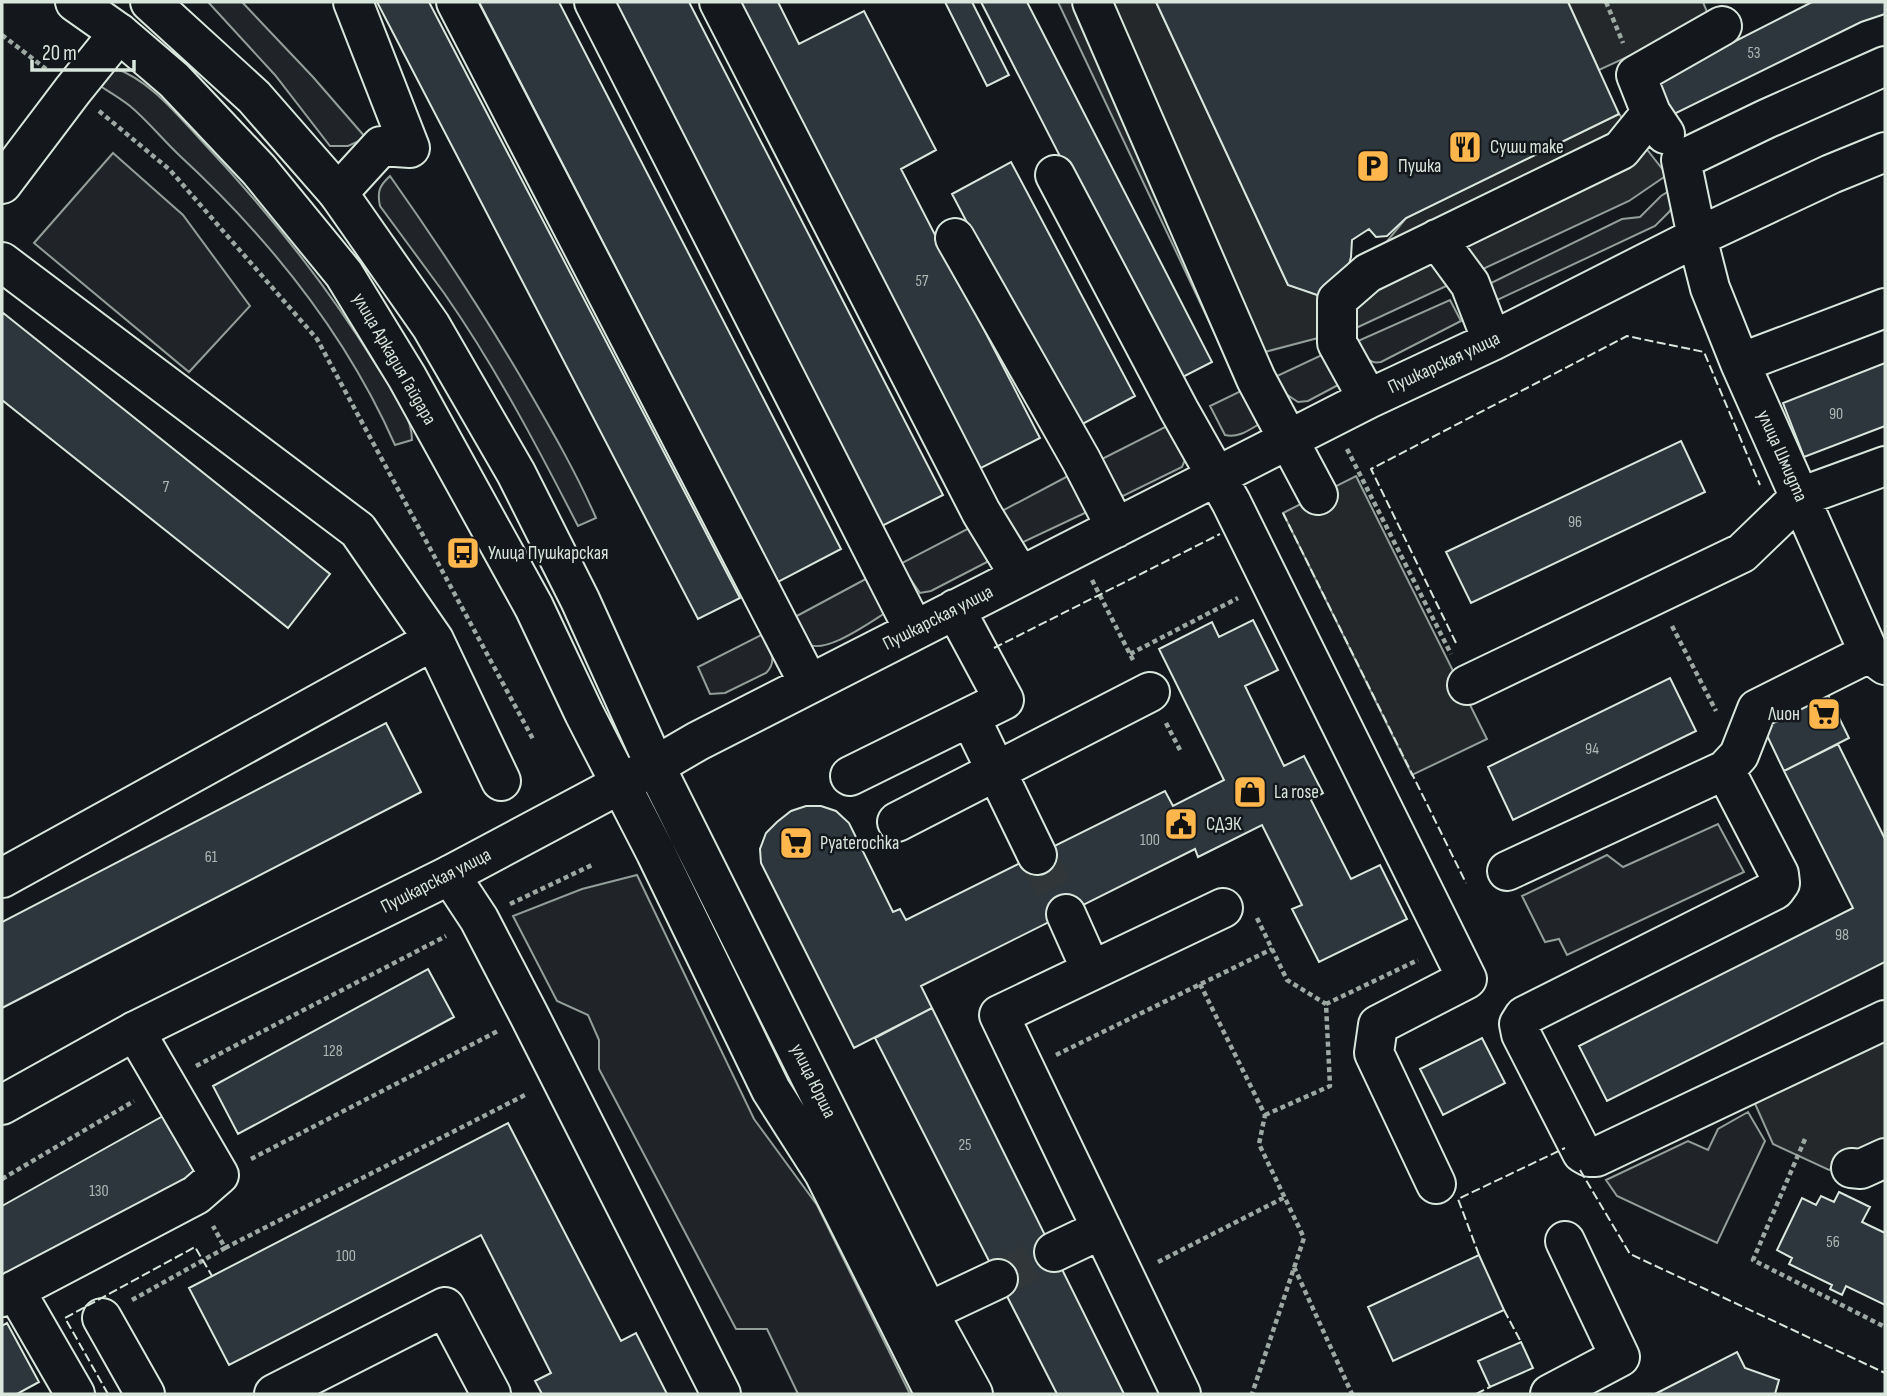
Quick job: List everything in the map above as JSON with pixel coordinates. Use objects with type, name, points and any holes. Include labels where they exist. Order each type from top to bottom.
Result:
[{"type":"main road","name":"улица Аркадия Гайдара","points":[[75,2],[119,33],[174,80],[259,170],[344,274],[407,376],[534,607],[620,785]]},
{"type":"main road","points":[[2,184],[73,89],[148,2],[254,97],[338,193],[431,326],[516,473],[580,600],[654,766]]},
{"type":"main road","points":[[338,193],[382,146],[410,148],[353,2]]},
{"type":"main road","points":[[456,2],[809,684]]},
{"type":"main road","points":[[594,2],[914,630]]},
{"type":"main road","points":[[719,2],[981,512],[1020,576]]},
{"type":"main road","points":[[1092,2],[1255,379],[1318,495]]},
{"type":"main road","points":[[1722,26],[1636,75],[1651,113],[1681,160],[1766,118],[1885,66]]},
{"type":"main road","points":[[1367,399],[1337,342],[1338,300],[1368,273],[1621,150],[1651,113]]},
{"type":"main road","name":"Пушкарская улица","points":[[2,1105],[135,1031],[450,875],[698,741],[1367,399],[1492,341],[1697,237],[1831,174],[1885,152]]},
{"type":"main road","name":"улица Шмидта","points":[[1681,160],[1710,288],[1740,363],[1800,497],[1877,659]]},
{"type":"main road","points":[[1055,175],[1179,410],[1217,476],[1467,979],[1378,1025],[1375,1044],[1374,1054],[1436,1184]]},
{"type":"main road","points":[[955,238],[1081,460],[1116,528]]},
{"type":"main road","points":[[1437,239],[1470,284],[1492,341]]},
{"type":"main road","points":[[2,262],[358,530],[434,640],[501,781]]},
{"type":"main road","points":[[1740,363],[1885,308]]},
{"type":"main road","points":[[1467,685],[1742,553],[1800,497],[1885,466]]},
{"type":"main road","points":[[850,776],[1004,700],[955,609]]},
{"type":"main road","points":[[2,878],[434,640]]},
{"type":"main road","points":[[1507,871],[1732,763],[1757,709],[1877,659]]},
{"type":"main road","points":[[897,822],[1150,692]]},
{"type":"main road","points":[[970,717],[1037,855]]},
{"type":"main road","points":[[1732,763],[1779,874],[1780,883],[1775,890],[1524,1016],[1519,1024],[1521,1034],[1582,1153],[1596,1157],[1885,1020]]},
{"type":"main road","name":"улица Юрша","points":[[654,766],[914,1318],[935,1394]]},
{"type":"main road","name":"улица Юрша","points":[[620,785],[771,1090],[914,1318],[973,1394]]},
{"type":"main road","points":[[450,875],[478,919],[529,1015],[720,1394]]},
{"type":"main road","points":[[1181,1394],[999,1015],[1223,908]]},
{"type":"main road","points":[[1066,914],[1091,970]]},
{"type":"main road","points":[[75,1394],[8,1294],[208,1185],[166,1081],[135,1031]]},
{"type":"main road","points":[[1054,1252],[1102,1229]]},
{"type":"main road","points":[[1550,1394],[1620,1357],[1565,1241]]},
{"type":"main road","points":[[914,1318],[998,1279]]},
{"type":"main road","points":[[274,1394],[445,1307],[491,1394]]},
{"type":"main road","points":[[102,1318],[145,1394]]},
{"type":"path","points":[[1606,2],[1636,75]]},
{"type":"path","points":[[2,35],[73,89],[170,170],[317,339],[534,741]]},
{"type":"path","points":[[1345,445],[1467,685]]},
{"type":"path","points":[[1076,548],[1180,750]]},
{"type":"path","points":[[1130,654],[1270,581]]},
{"type":"path","points":[[1656,594],[1732,763]]},
{"type":"path","points":[[2,1180],[166,1081],[478,919],[592,865]]},
{"type":"path","points":[[1223,908],[1247,898],[1287,980],[1326,1004]]},
{"type":"path","points":[[1026,1070],[1272,949]]},
{"type":"path","points":[[1200,984],[1265,1115],[1259,1144],[1304,1238],[1252,1394]]},
{"type":"path","points":[[225,1248],[208,1185],[529,1015]]},
{"type":"path","points":[[102,1318],[225,1248],[525,1095]]},
{"type":"path","points":[[1805,1139],[1754,1260],[1885,1327]]},
{"type":"path","points":[[1125,1279],[1285,1197]]},
{"type":"path","points":[[1293,1266],[1352,1394]]},
{"type":"shaded area","points":[[208,2],[242,2],[366,138],[348,146],[330,146],[275,75]]},
{"type":"shaded area","points":[[1058,2],[1156,2],[1288,285],[1323,296],[1371,261],[1406,218],[1619,114],[1667,175],[1629,201],[1356,328],[1261,353],[1223,351]]},
{"type":"shaded area","points":[[1568,2],[1703,2],[1710,19],[1599,70]]},
{"type":"shaded area","points":[[114,68],[150,88],[171,107],[248,192],[293,247],[336,304],[394,392],[408,420],[412,440],[395,445],[353,364],[329,326],[274,254],[243,219],[137,112],[94,82]]},
{"type":"shaded area","points":[[113,153],[183,215],[250,306],[189,372],[34,243]]},
{"type":"shaded area","points":[[390,176],[426,227],[510,359],[563,451],[596,518],[578,526],[481,349],[380,206],[380,190]]},
{"type":"shaded area","points":[[1674,188],[1676,201],[1655,226],[1493,302],[1485,286],[1622,219],[1640,217],[1661,196]]},
{"type":"shaded area","points":[[1450,300],[1461,321],[1381,362],[1372,362],[1366,357],[1358,341]]},
{"type":"shaded area","points":[[1326,353],[1340,384],[1308,401],[1298,402],[1283,392],[1277,376]]},
{"type":"shaded area","points":[[1245,389],[1261,423],[1239,434],[1225,435],[1210,406]]},
{"type":"shaded area","points":[[1167,426],[1185,460],[1182,467],[1123,496],[1114,492],[1098,461]]},
{"type":"shaded area","points":[[1070,475],[1087,512],[1017,545],[1000,512]]},
{"type":"shaded area","points":[[1356,476],[1487,739],[1412,775],[1283,513]]},
{"type":"shaded area","points":[[973,526],[989,556],[987,562],[931,591],[920,593],[900,564]]},
{"type":"shaded area","points":[[875,574],[890,610],[836,641],[814,646],[806,643],[793,618]]},
{"type":"shaded area","points":[[763,634],[772,659],[766,673],[725,693],[710,694],[698,667]]},
{"type":"shaded area","points":[[1718,824],[1744,872],[1567,955],[1559,939],[1545,942],[1522,896],[1607,855],[1623,867]]},
{"type":"shaded area","points":[[637,875],[754,1119],[817,1205],[910,1394],[798,1394],[767,1329],[736,1329],[599,1069],[599,1040],[588,1015],[557,1001],[513,916],[582,889]]},
{"type":"shaded area","points":[[1885,1035],[1885,1144],[1829,1170],[1773,1144],[1752,1097]]},
{"type":"shaded area","points":[[1748,1112],[1765,1141],[1717,1243],[1617,1196],[1606,1180],[1688,1141],[1708,1150],[1718,1129]]},
{"type":"building","points":[[377,2],[429,2],[740,598],[698,619]]},
{"type":"building","points":[[479,2],[559,2],[841,549],[778,582]]},
{"type":"building","points":[[610,2],[689,2],[943,495],[880,527]]},
{"type":"building","points":[[735,2],[778,2],[799,44],[864,11],[936,150],[901,169],[1040,438],[977,470]]},
{"type":"building","points":[[945,2],[972,2],[1009,75],[987,86]]},
{"type":"building","points":[[981,2],[1027,2],[1212,362],[1175,381]]},
{"type":"building","name":"Пушка","points":[[1156,2],[1568,2],[1619,114],[1406,218],[1387,236],[1376,237],[1369,229],[1352,240],[1346,275],[1323,297],[1288,285]]},
{"type":"building","points":[[1812,2],[1885,2],[1885,14],[1861,22],[1664,119],[1649,85]]},
{"type":"building","points":[[1011,162],[1135,396],[1075,428],[952,194]]},
{"type":"building","points":[[2,312],[330,574],[288,628],[2,400]]},
{"type":"building","points":[[1885,363],[1885,426],[1804,457],[1783,403]]},
{"type":"building","points":[[1681,441],[1705,492],[1471,603],[1446,552]]},
{"type":"building","points":[[1253,620],[1278,670],[1245,686],[1284,766],[1304,756],[1323,793],[1311,800],[1351,879],[1380,865],[1407,919],[1319,962],[1292,909],[1302,905],[1262,825],[1198,857],[1195,849],[921,986],[932,1008],[854,1048],[761,863],[760,849],[766,833],[791,811],[806,806],[821,806],[836,811],[849,823],[893,912],[900,909],[906,920],[1165,791],[1173,806],[1224,780],[1159,649],[1212,622],[1219,637]]},
{"type":"building","points":[[1670,678],[1696,731],[1513,820],[1488,767]]},
{"type":"building","points":[[1826,691],[1849,738],[1784,771],[1761,723]]},
{"type":"building","points":[[386,723],[421,792],[2,1008],[2,922]]},
{"type":"building","points":[[1838,744],[1885,839],[1885,962],[1607,1101],[1579,1046],[1853,908],[1784,771]]},
{"type":"building","points":[[428,969],[454,1017],[238,1134],[213,1086]]},
{"type":"building","points":[[932,1008],[1124,1394],[1057,1394],[875,1038]]},
{"type":"building","points":[[1482,1038],[1505,1083],[1443,1115],[1420,1069]]},
{"type":"building","points":[[163,1116],[197,1176],[2,1284],[2,1206]]},
{"type":"building","points":[[508,1123],[621,1341],[636,1333],[667,1394],[542,1394],[535,1381],[551,1373],[481,1235],[229,1365],[189,1288]]},
{"type":"building","points":[[1839,1192],[1870,1207],[1862,1222],[1885,1233],[1885,1305],[1846,1286],[1842,1295],[1830,1289],[1832,1285],[1789,1264],[1792,1258],[1777,1250],[1802,1198],[1816,1205],[1821,1196],[1834,1202]]},
{"type":"building","points":[[1479,1255],[1504,1310],[1393,1361],[1368,1307]]},
{"type":"building","points":[[7,1323],[39,1382],[17,1394],[2,1394],[2,1326]]},
{"type":"building","points":[[1521,1342],[1533,1368],[1490,1387],[1478,1361]]},
{"type":"building","points":[[1737,1352],[1745,1368],[1779,1380],[1775,1394],[1655,1394]]},
{"type":"tunnel","points":[[1037,855],[1066,914]]},
{"type":"tunnel","points":[[998,1279],[1054,1252]]},
{"type":"fence","points":[[1456,643],[1371,469],[1627,336],[1704,352],[1760,485]]},
{"type":"fence","points":[[1283,513],[1466,883]]},
{"type":"fence","points":[[994,648],[1220,534]]},
{"type":"fence","points":[[1479,1255],[1458,1199],[1565,1148]]},
{"type":"fence","points":[[1580,1170],[1630,1254],[1885,1373]]},
{"type":"fence","points":[[108,1394],[65,1318],[195,1247],[212,1276]]},
{"type":"fence","points":[[1504,1310],[1521,1342]]},
{"type":"fence","points":[[1476,1394],[1490,1387]]},
{"type":"place","name":"Суши make","points":[[1465,147]]},
{"type":"place","name":"Пушка","points":[[1373,166]]},
{"type":"place","name":"Улица Пушкарская","points":[[463,553]]},
{"type":"place","name":"Лион","points":[[1824,714]]},
{"type":"place","name":"La rose","points":[[1250,792]]},
{"type":"place","name":"СДЭК","points":[[1181,824]]},
{"type":"place","name":"Pyaterochka","points":[[796,843]]}]
